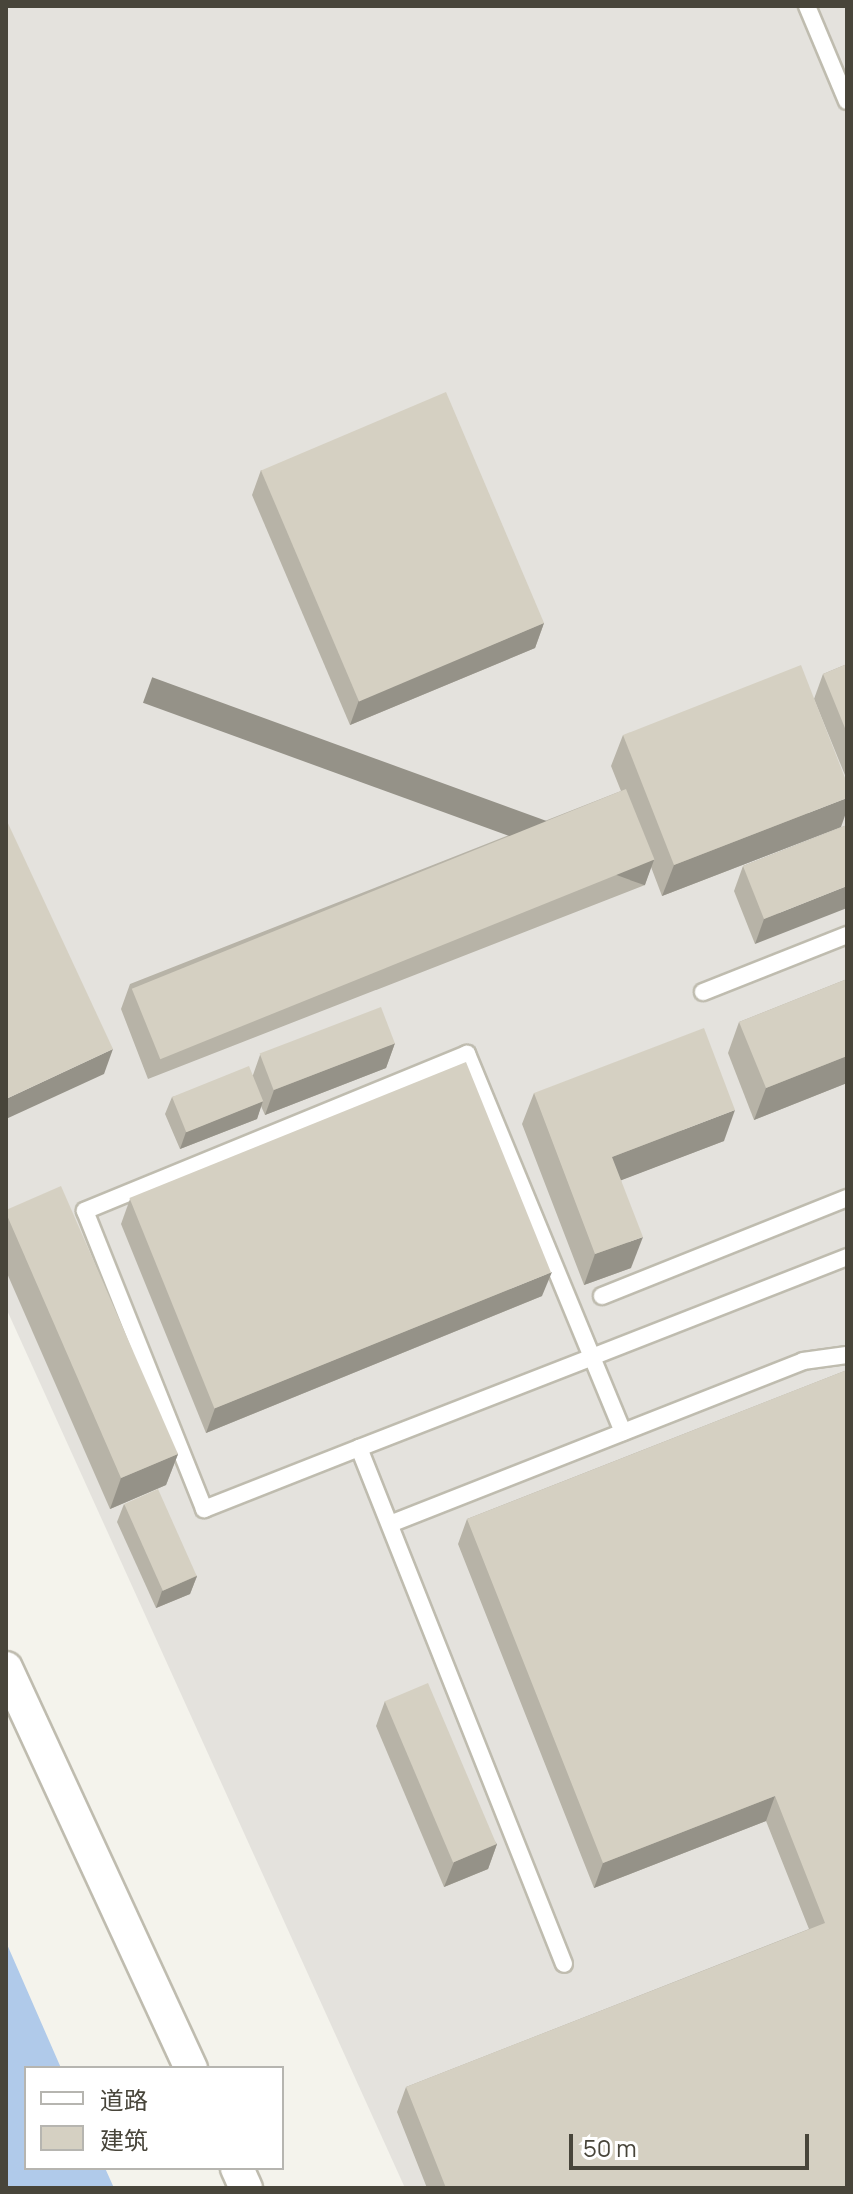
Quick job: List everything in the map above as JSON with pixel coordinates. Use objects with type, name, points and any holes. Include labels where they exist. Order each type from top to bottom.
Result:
[{"type":"street","points":[[6,1668],[190,2066]]},
{"type":"lane","points":[[807,6],[847,101]]},
{"type":"lane","points":[[703,992],[847,935]]},
{"type":"lane","points":[[623,1432],[592,1357],[467,1054],[85,1211],[204,1509],[359,1448],[592,1357],[847,1257]]},
{"type":"lane","points":[[602,1296],[847,1198]]},
{"type":"lane","points":[[390,1524],[803,1361],[828,1354],[847,1355]]},
{"type":"lane","points":[[359,1448],[564,1964]]},
{"type":"shaded area","points":[[6,6],[847,6],[847,2188],[405,2188],[6,1308]]},
{"type":"water","points":[[6,1942],[60,2066],[24,2066],[24,2170],[106,2170],[114,2188],[6,2188]]},
{"type":"building","points":[[446,392],[544,623],[359,702],[261,471]]},
{"type":"building","points":[[847,664],[847,733],[823,674]]},
{"type":"building","points":[[801,665],[847,783],[847,798],[674,865],[623,735]]},
{"type":"building","points":[[626,789],[654,859],[160,1059],[132,989]]},
{"type":"building","points":[[6,819],[113,1049],[6,1099]]},
{"type":"building","points":[[847,825],[847,886],[764,919],[743,866]]},
{"type":"building","points":[[847,979],[847,1056],[766,1088],[739,1022]]},
{"type":"building","points":[[381,1007],[395,1043],[274,1090],[260,1054]]},
{"type":"building","points":[[704,1028],[735,1110],[612,1157],[643,1237],[595,1254],[534,1093]]},
{"type":"building","points":[[466,1062],[551,1272],[214,1408],[129,1198]]},
{"type":"building","points":[[249,1066],[263,1101],[186,1132],[172,1097]]},
{"type":"building","points":[[61,1186],[178,1454],[121,1478],[6,1213],[6,1210]]},
{"type":"building","points":[[847,1370],[847,2188],[446,2188],[406,2087],[825,1923],[775,1796],[603,1863],[467,1519]]},
{"type":"building","points":[[158,1489],[197,1576],[163,1591],[124,1504]]},
{"type":"building","points":[[428,1683],[496,1844],[453,1862],[385,1701]]}]
